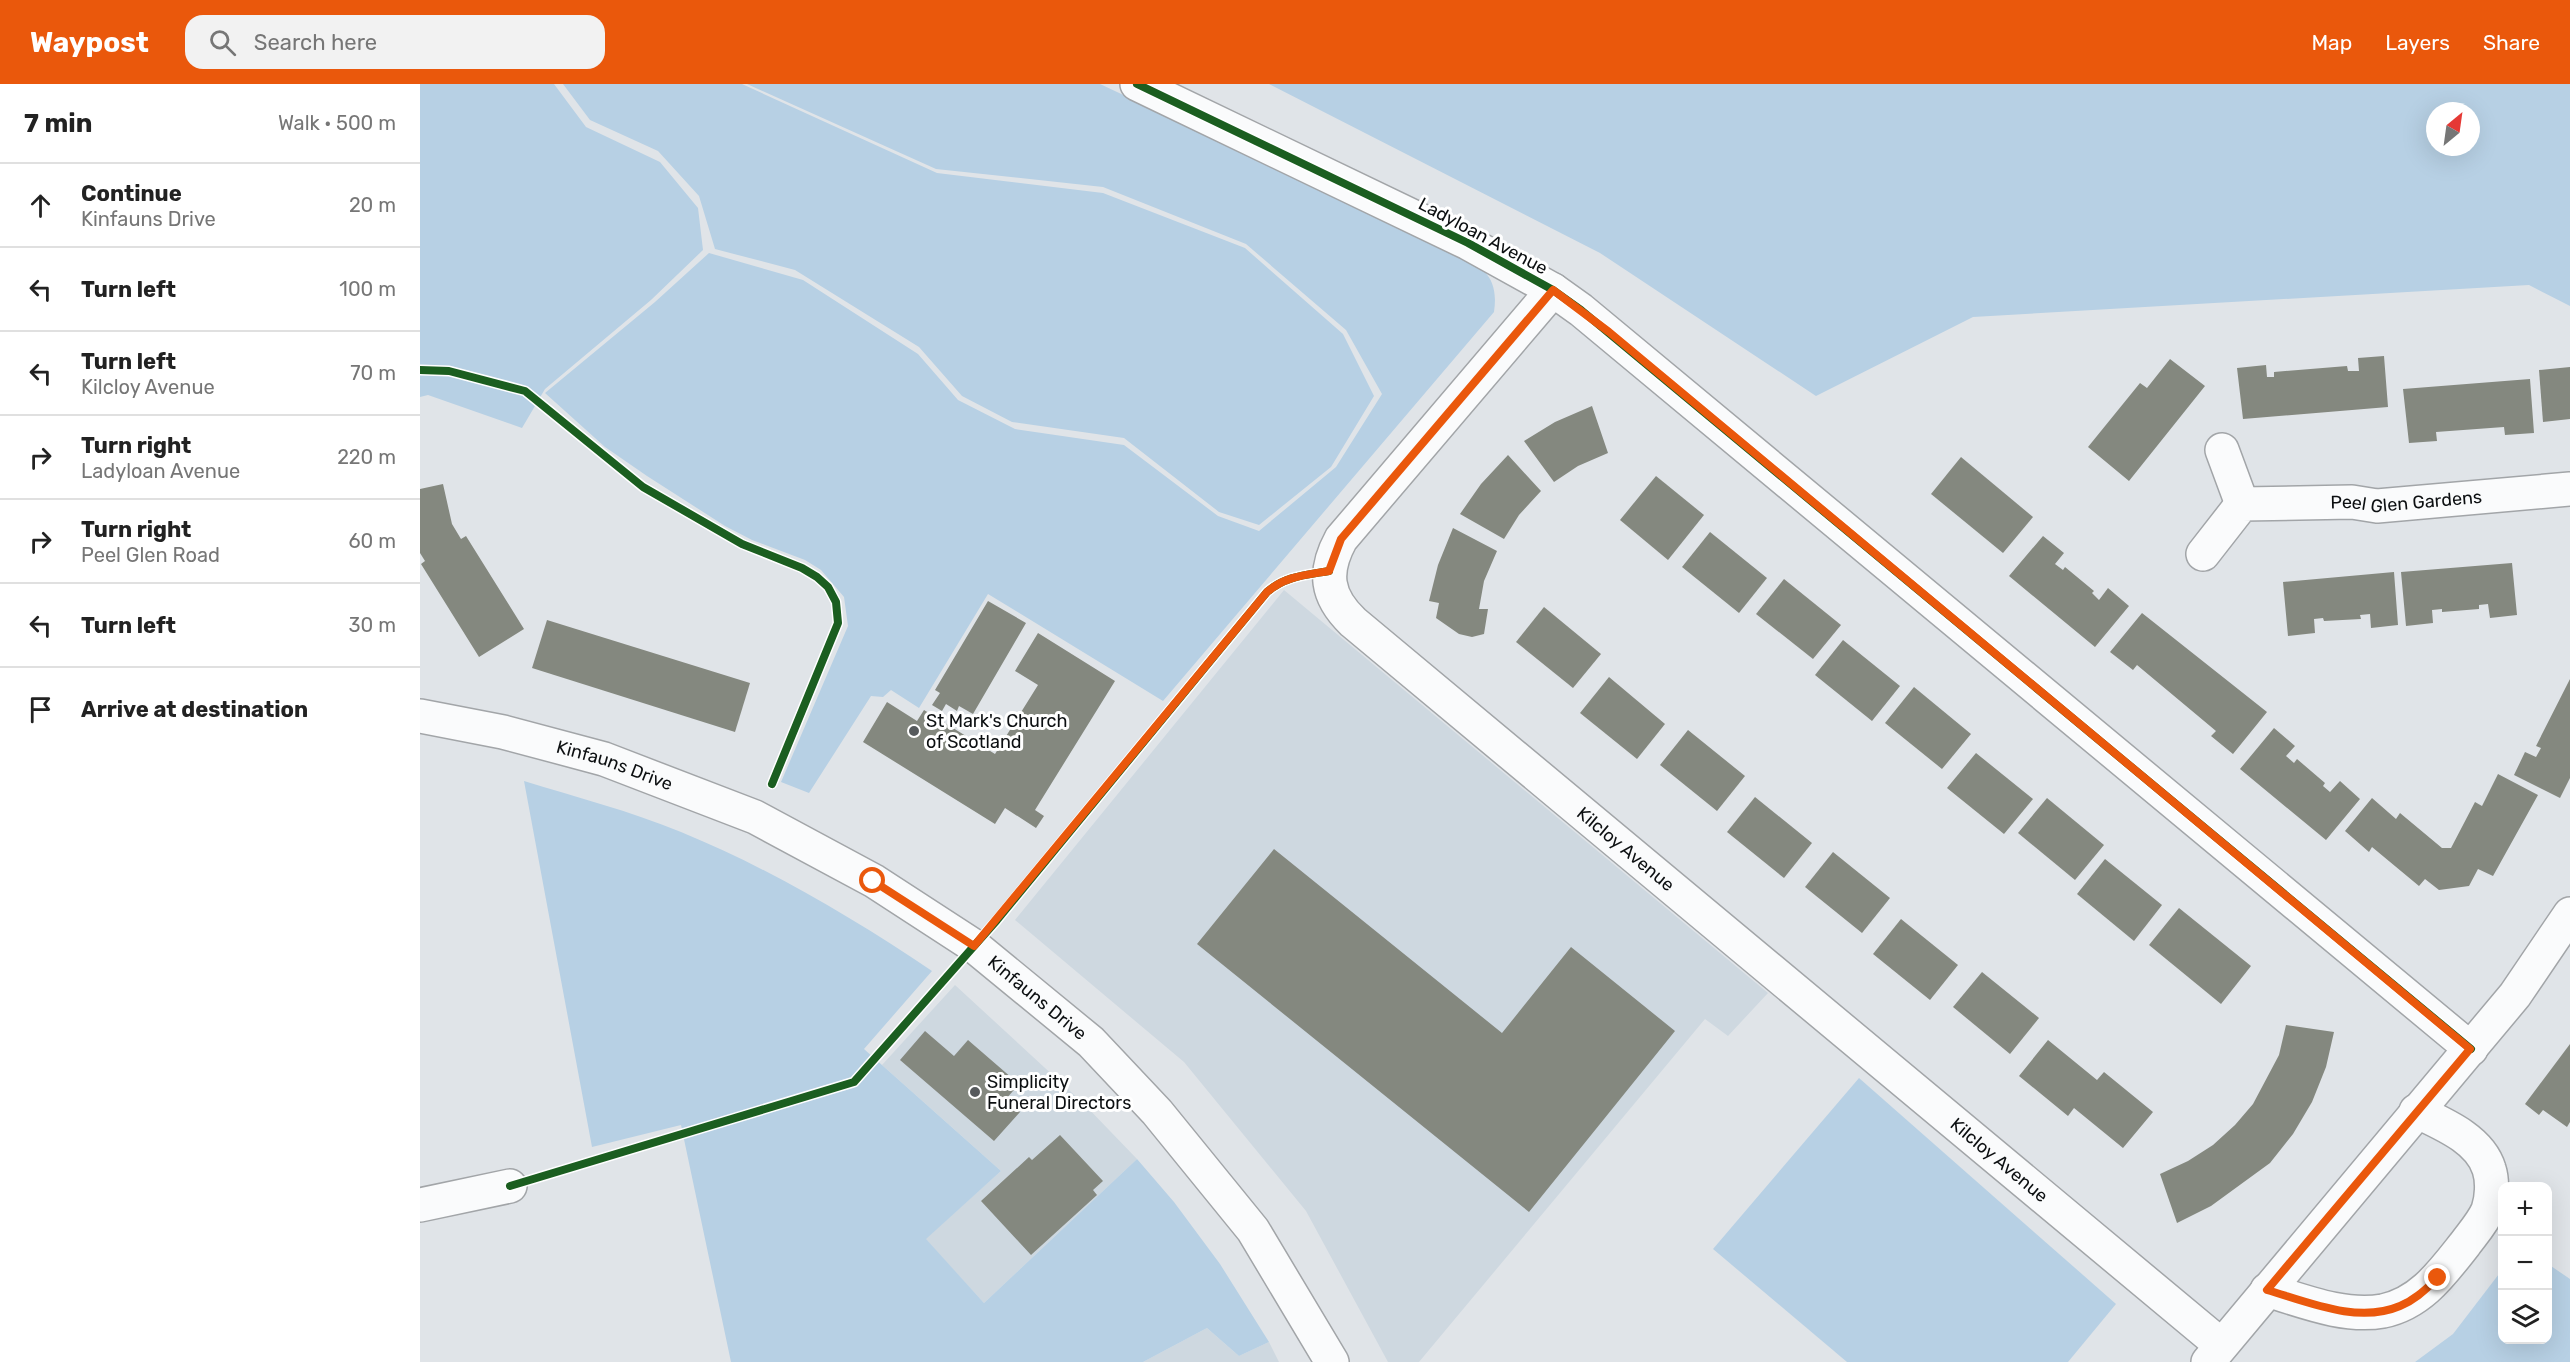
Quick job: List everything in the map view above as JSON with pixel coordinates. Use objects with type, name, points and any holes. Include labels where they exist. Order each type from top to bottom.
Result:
[{"type":"street","name":"Ladyloan Avenue","points":[[1137,84],[1448,233],[1553,290],[1609,332],[2470,1049]]},
{"type":"street","name":"Kilcloy Avenue","points":[[1553,290],[1341,539],[1329,571],[1332,594],[1338,605],[1353,622],[2215,1354]]},
{"type":"street","points":[[2204,554],[2242,504],[2222,450]]},
{"type":"street","name":"Peel Glen Gardens","points":[[2242,504],[2352,501],[2377,506],[2570,489]]},
{"type":"street","name":"Kinfauns Drive","points":[[420,716],[503,732],[604,759],[755,817],[873,881],[974,946],[1090,1042],[1157,1112],[1253,1230],[1332,1362]]},
{"type":"street","points":[[2215,1354],[2515,995],[2570,914]]},
{"type":"street","points":[[2267,1290],[2321,1306],[2360,1313],[2382,1311],[2400,1306],[2420,1295],[2438,1278],[2488,1209],[2492,1189],[2489,1169],[2481,1153],[2465,1138],[2416,1111]]},
{"type":"street","points":[[420,1205],[510,1186]]},
{"type":"shaded area","points":[[420,84],[554,84],[586,127],[660,162],[698,208],[703,250],[651,300],[545,389],[522,428],[428,395],[420,397]]},
{"type":"shaded area","points":[[563,84],[742,84],[937,173],[1103,193],[1245,248],[1343,334],[1374,396],[1331,467],[1259,525],[1219,512],[1124,438],[1012,422],[962,396],[919,347],[795,270],[715,249],[699,196],[658,151],[590,120]]},
{"type":"shaded area","points":[[747,84],[1100,84],[1447,247],[1477,264],[1490,278],[1495,298],[1494,312],[1163,701],[988,594],[919,708],[891,690],[883,697],[871,696],[809,793],[781,782],[848,626],[844,597],[821,570],[805,560],[752,540],[725,526],[647,476],[605,447],[545,393],[655,302],[709,253],[803,280],[918,354],[958,400],[1015,429],[1124,445],[1218,516],[1259,531],[1336,467],[1382,394],[1346,330],[1246,244],[1103,187],[936,169]]},
{"type":"shaded area","points":[[1269,84],[2570,84],[2570,306],[2529,285],[1973,317],[1816,396],[1600,253]]},
{"type":"shaded area","points":[[1284,590],[1768,993],[1728,1036],[1705,1019],[1419,1362],[1388,1362],[1306,1211],[1184,1062],[1015,920]]},
{"type":"shaded area","points":[[524,781],[642,817],[714,846],[810,895],[932,971],[864,1049],[1001,1171],[926,1239],[984,1303],[1137,1159],[1174,1202],[1220,1264],[1269,1342],[1239,1356],[1207,1328],[1143,1362],[731,1362],[681,1125],[592,1147]]},
{"type":"shaded area","points":[[955,985],[1083,1103],[1137,1159],[984,1303],[925,1239],[1001,1171],[882,1065]]},
{"type":"shaded area","points":[[1859,1078],[2116,1304],[2068,1362],[1847,1362],[1713,1249]]},
{"type":"shaded area","points":[[2552,1267],[2570,1279],[2570,1362],[2415,1362],[2453,1334],[2498,1275],[2498,1344],[2552,1344]]},
{"type":"shaded area","points":[[1207,1328],[1239,1356],[1269,1342],[1279,1362],[1143,1362]]},
{"type":"building","points":[[2384,356],[2388,407],[2243,419],[2237,368],[2266,365],[2267,377],[2274,377],[2274,372],[2347,366],[2348,371],[2359,371],[2358,358]]},
{"type":"building","points":[[2170,359],[2205,386],[2129,481],[2088,447],[2140,383],[2147,388]]},
{"type":"building","points":[[2570,367],[2570,419],[2543,422],[2539,370]]},
{"type":"building","points":[[2530,379],[2534,433],[2505,435],[2504,427],[2436,432],[2437,441],[2409,443],[2403,389]]},
{"type":"building","points":[[1592,406],[1608,453],[1578,466],[1554,482],[1524,441],[1555,422]]},
{"type":"building","points":[[1508,455],[1541,491],[1519,515],[1504,539],[1460,514],[1481,484]]},
{"type":"building","points":[[1961,457],[2033,517],[2003,553],[1931,494]]},
{"type":"building","points":[[1656,476],[1704,515],[1668,560],[1620,520]]},
{"type":"building","points":[[443,484],[452,524],[461,539],[466,536],[524,629],[479,657],[421,564],[425,561],[420,553],[420,489]]},
{"type":"building","points":[[1453,528],[1497,551],[1484,581],[1479,609],[1488,609],[1484,634],[1472,637],[1459,634],[1436,618],[1439,603],[1429,601],[1438,565]]},
{"type":"building","points":[[1710,532],[1767,578],[1739,613],[1682,567]]},
{"type":"building","points":[[2043,536],[2064,553],[2055,564],[2063,570],[2065,567],[2094,591],[2092,593],[2099,600],[2108,588],[2129,606],[2095,647],[2009,576]]},
{"type":"building","points":[[2512,563],[2517,615],[2490,618],[2488,604],[2479,605],[2479,609],[2442,612],[2442,609],[2432,610],[2433,623],[2406,626],[2401,572]]},
{"type":"building","points":[[2394,572],[2398,625],[2371,628],[2370,614],[2360,615],[2361,619],[2324,621],[2323,618],[2314,619],[2315,633],[2288,636],[2283,582]]},
{"type":"building","points":[[1784,579],[1841,625],[1813,659],[1756,614]]},
{"type":"building","points":[[988,601],[1026,623],[973,714],[959,706],[957,711],[946,704],[942,711],[932,705],[940,693],[935,690]]},
{"type":"building","points":[[1544,607],[1601,654],[1573,688],[1516,642]]},
{"type":"building","points":[[2142,613],[2267,712],[2233,754],[2211,736],[2216,731],[2137,665],[2133,670],[2110,652]]},
{"type":"building","points":[[547,620],[750,683],[735,732],[532,668]]},
{"type":"building","name":"St Mark's Church of Scotland","points":[[1038,633],[1115,681],[1035,810],[1044,816],[1036,828],[1005,808],[995,824],[863,742],[887,702],[917,721],[924,710],[995,754],[1038,685],[1015,671]]},
{"type":"building","points":[[1843,640],[1900,686],[1872,721],[1815,675]]},
{"type":"building","points":[[1609,677],[1665,724],[1637,759],[1580,713]]},
{"type":"building","points":[[2570,679],[2570,778],[2560,798],[2514,775],[2525,752],[2536,757],[2541,748],[2536,746]]},
{"type":"building","points":[[1914,687],[1971,734],[1942,769],[1885,723]]},
{"type":"building","points":[[2274,728],[2295,746],[2286,756],[2294,763],[2297,759],[2325,783],[2323,786],[2330,792],[2340,781],[2360,799],[2326,840],[2240,769]]},
{"type":"building","points":[[1688,730],[1745,776],[1717,811],[1660,765]]},
{"type":"building","points":[[1976,753],[2033,799],[2004,834],[1947,788]]},
{"type":"building","points":[[2498,774],[2538,795],[2493,876],[2478,869],[2469,886],[2439,890],[2425,879],[2419,886],[2372,847],[2369,852],[2345,831],[2372,798],[2396,819],[2400,813],[2442,848],[2451,848],[2475,802],[2482,806]]},
{"type":"building","points":[[1755,797],[1812,843],[1784,878],[1727,832]]},
{"type":"building","points":[[2047,798],[2104,845],[2075,880],[2018,833]]},
{"type":"building","points":[[1274,849],[1502,1033],[1571,947],[1675,1031],[1529,1212],[1197,944]]},
{"type":"building","points":[[1833,852],[1890,898],[1862,933],[1805,887]]},
{"type":"building","points":[[2105,859],[2162,905],[2134,941],[2077,894]]},
{"type":"building","points":[[2179,908],[2251,966],[2221,1004],[2149,945]]},
{"type":"building","points":[[1901,919],[1958,965],[1930,1000],[1873,954]]},
{"type":"building","points":[[1982,972],[2039,1018],[2010,1054],[1953,1007]]},
{"type":"building","points":[[2286,1025],[2334,1032],[2326,1067],[2312,1102],[2293,1134],[2270,1163],[2211,1206],[2177,1223],[2160,1174],[2188,1161],[2213,1145],[2253,1104],[2279,1055]]},
{"type":"building","name":"Simplicity Funeral Directors","points":[[925,1031],[954,1056],[968,1040],[1019,1084],[1006,1099],[1020,1112],[994,1141],[900,1060]]},
{"type":"building","points":[[2048,1040],[2097,1080],[2104,1072],[2153,1112],[2123,1148],[2074,1108],[2068,1116],[2019,1076]]},
{"type":"building","points":[[2570,1044],[2570,1122],[2567,1127],[2543,1110],[2539,1115],[2525,1104]]},
{"type":"building","points":[[1060,1135],[1103,1181],[1093,1190],[1097,1195],[1031,1255],[981,1201],[1029,1157],[1032,1160]]},
{"type":"cycle path","points":[[1137,84],[1468,243],[1553,290],[1581,310],[2471,1049]]},
{"type":"cycle path","points":[[420,370],[449,371],[525,391],[643,487],[742,544],[802,568],[828,587],[836,602],[838,623],[772,784]]},
{"type":"cycle path","points":[[510,1186],[854,1082],[997,920],[1267,592],[1288,579],[1329,571]]},
{"type":"place","name":"St Mark's Church of Scotland","points":[[914,731]]},
{"type":"place","name":"Simplicity Funeral Directors","points":[[975,1092]]},
{"type":"route","points":[[873,881],[974,946],[1267,592],[1290,577],[1329,571],[1341,539],[1553,290],[1609,332],[2470,1049],[2267,1290],[2321,1306],[2360,1313],[2382,1311],[2400,1306],[2420,1295],[2438,1278]]}]
